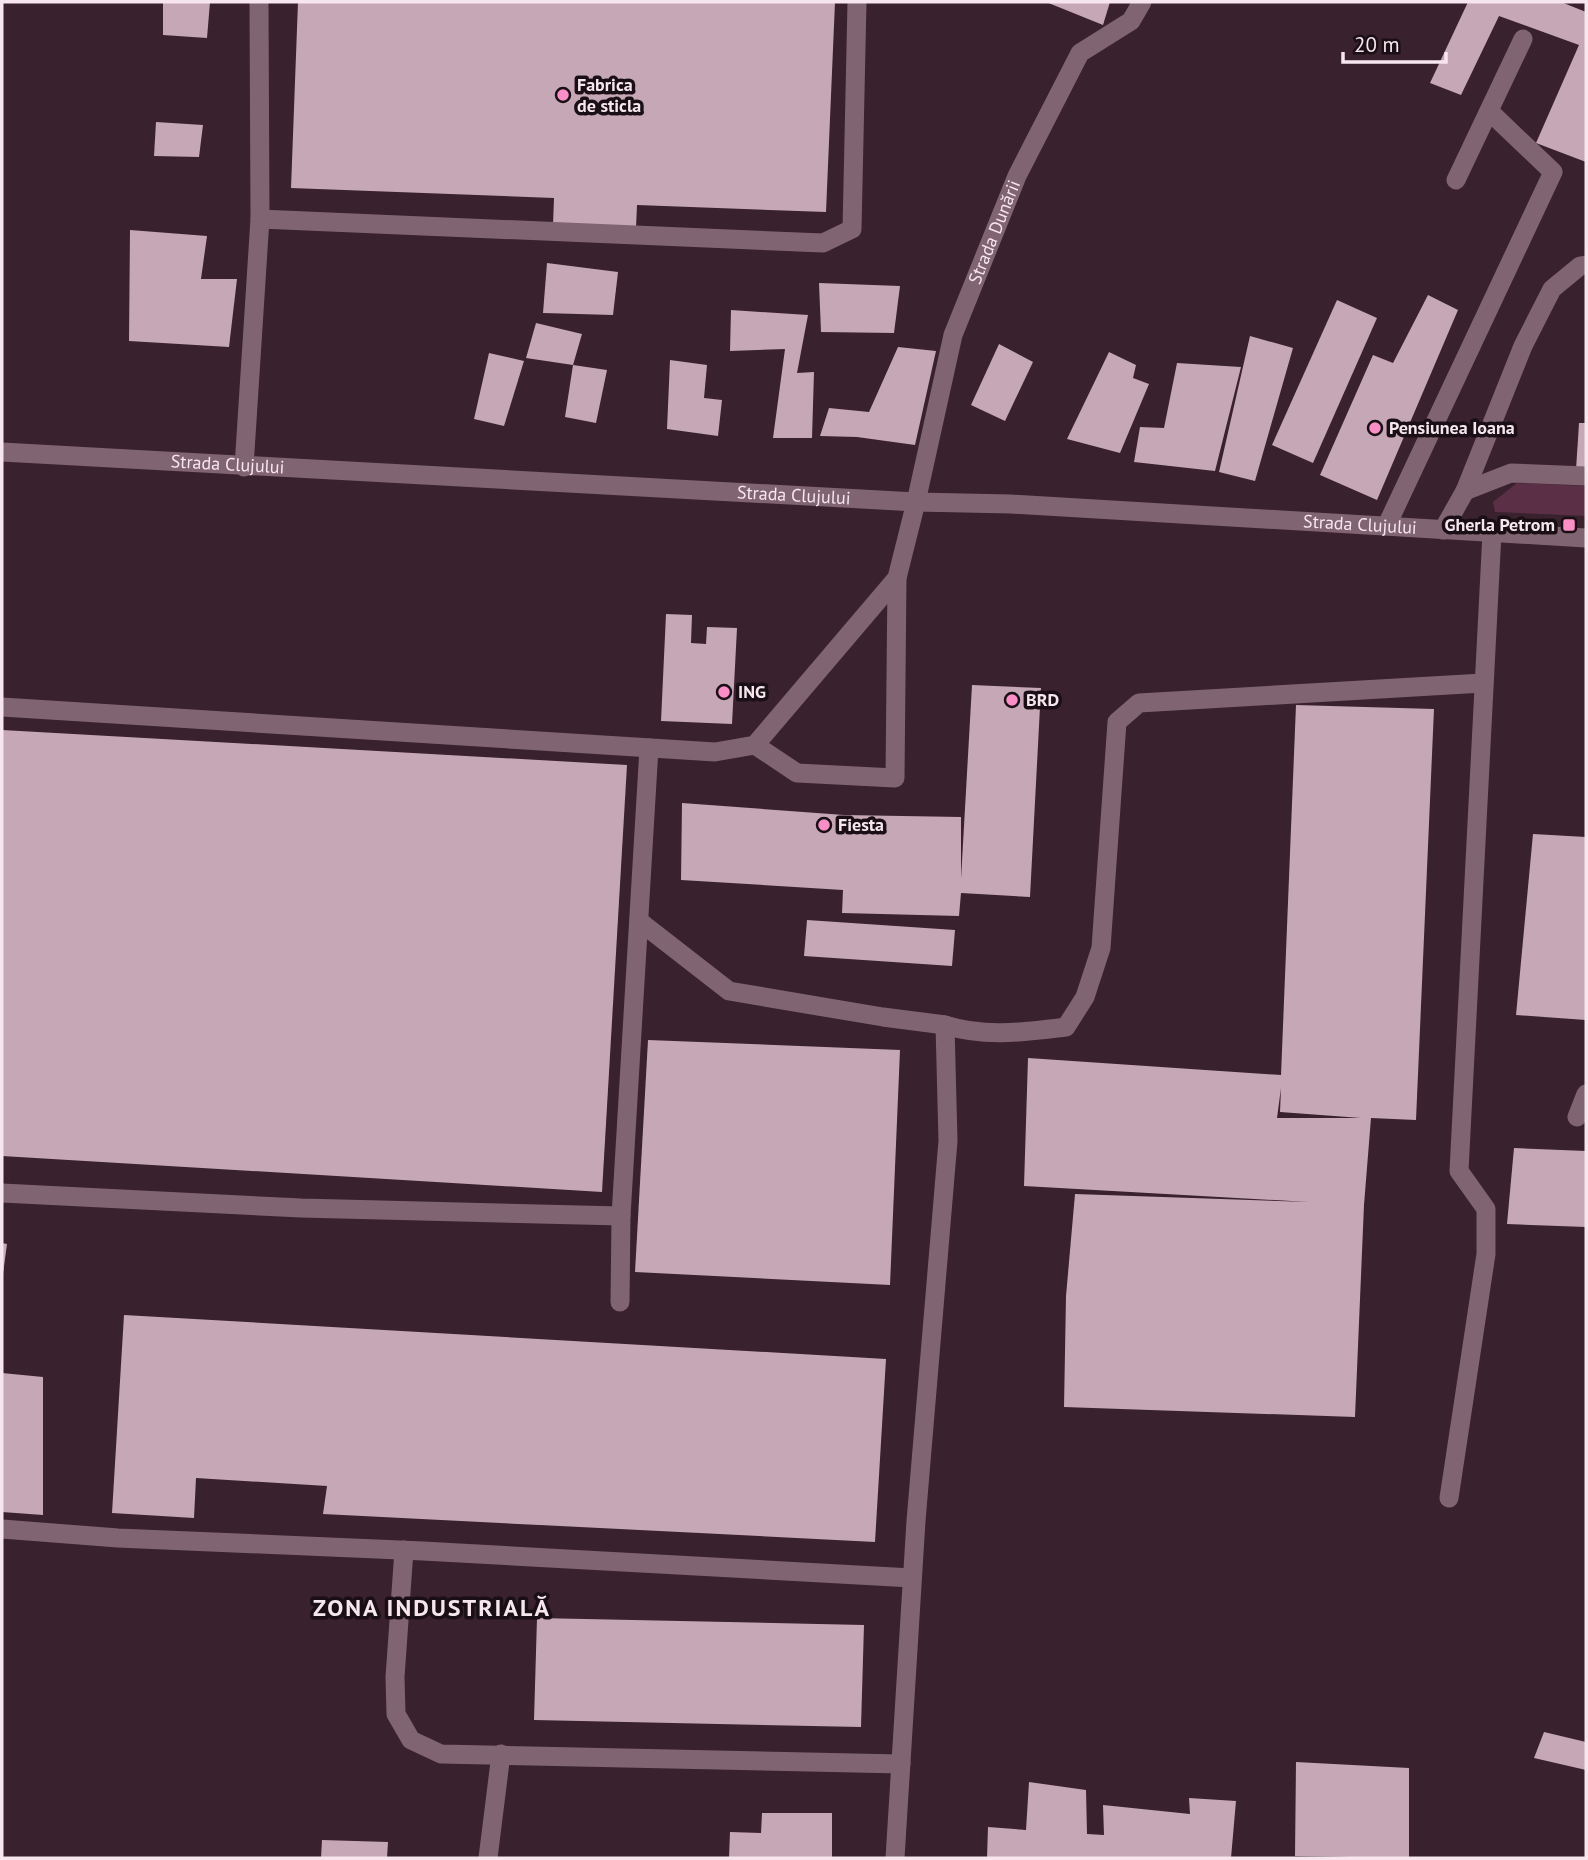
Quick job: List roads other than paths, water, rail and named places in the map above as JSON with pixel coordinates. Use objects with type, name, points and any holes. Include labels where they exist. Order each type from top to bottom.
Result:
[{"type":"main road","points":[[244,467],[260,219],[259,2]]},
{"type":"main road","points":[[260,219],[823,243],[852,229],[857,2]]},
{"type":"main road","name":"Strada Dunării","points":[[897,578],[953,335],[1017,176],[1080,53],[1131,21],[1142,2]]},
{"type":"main road","points":[[1456,180],[1523,39]]},
{"type":"main road","points":[[1387,524],[1553,172],[1489,111]]},
{"type":"main road","points":[[1443,530],[1465,491],[1523,346],[1552,289],[1580,266],[1586,265]]},
{"type":"main road","name":"Strada Clujului","points":[[2,452],[916,502],[1011,504],[1387,524],[1443,530],[1586,537]]},
{"type":"main road","points":[[1465,491],[1511,473],[1586,476]]},
{"type":"main road","points":[[1449,1497],[1486,1254],[1486,1209],[1459,1171],[1492,533]]},
{"type":"main road","points":[[2,707],[715,752],[755,745],[897,578]]},
{"type":"main road","points":[[755,745],[797,773],[895,778],[897,578]]},
{"type":"main road","points":[[639,921],[729,990],[883,1017],[945,1024],[967,1032],[1003,1034],[1066,1027],[1085,997],[1101,948],[1117,722],[1139,703],[1483,683]]},
{"type":"main road","points":[[620,1302],[621,1216],[649,748]]},
{"type":"main road","points":[[895,1858],[912,1577],[948,1140],[945,1024]]},
{"type":"main road","points":[[1577,1117],[1586,1094]]},
{"type":"main road","points":[[2,1193],[300,1208],[621,1216]]},
{"type":"main road","points":[[2,1529],[118,1538],[912,1577]]},
{"type":"main road","points":[[404,1550],[395,1677],[397,1714],[411,1740],[441,1754],[901,1764]]},
{"type":"main road","points":[[488,1858],[501,1755]]},
{"type":"place","name":"Fabrica de sticla","points":[[563,95]]},
{"type":"place","name":"Pensiunea Ioana","points":[[1375,428]]},
{"type":"place","name":"Gherla Petrom","points":[[1569,525]]},
{"type":"place","name":"ING","points":[[724,692]]},
{"type":"place","name":"BRD","points":[[1012,700]]},
{"type":"place","name":"Fiesta","points":[[824,825]]},
{"type":"district","name":"ZONA INDUSTRIALĂ","points":[[432,1608]]}]
